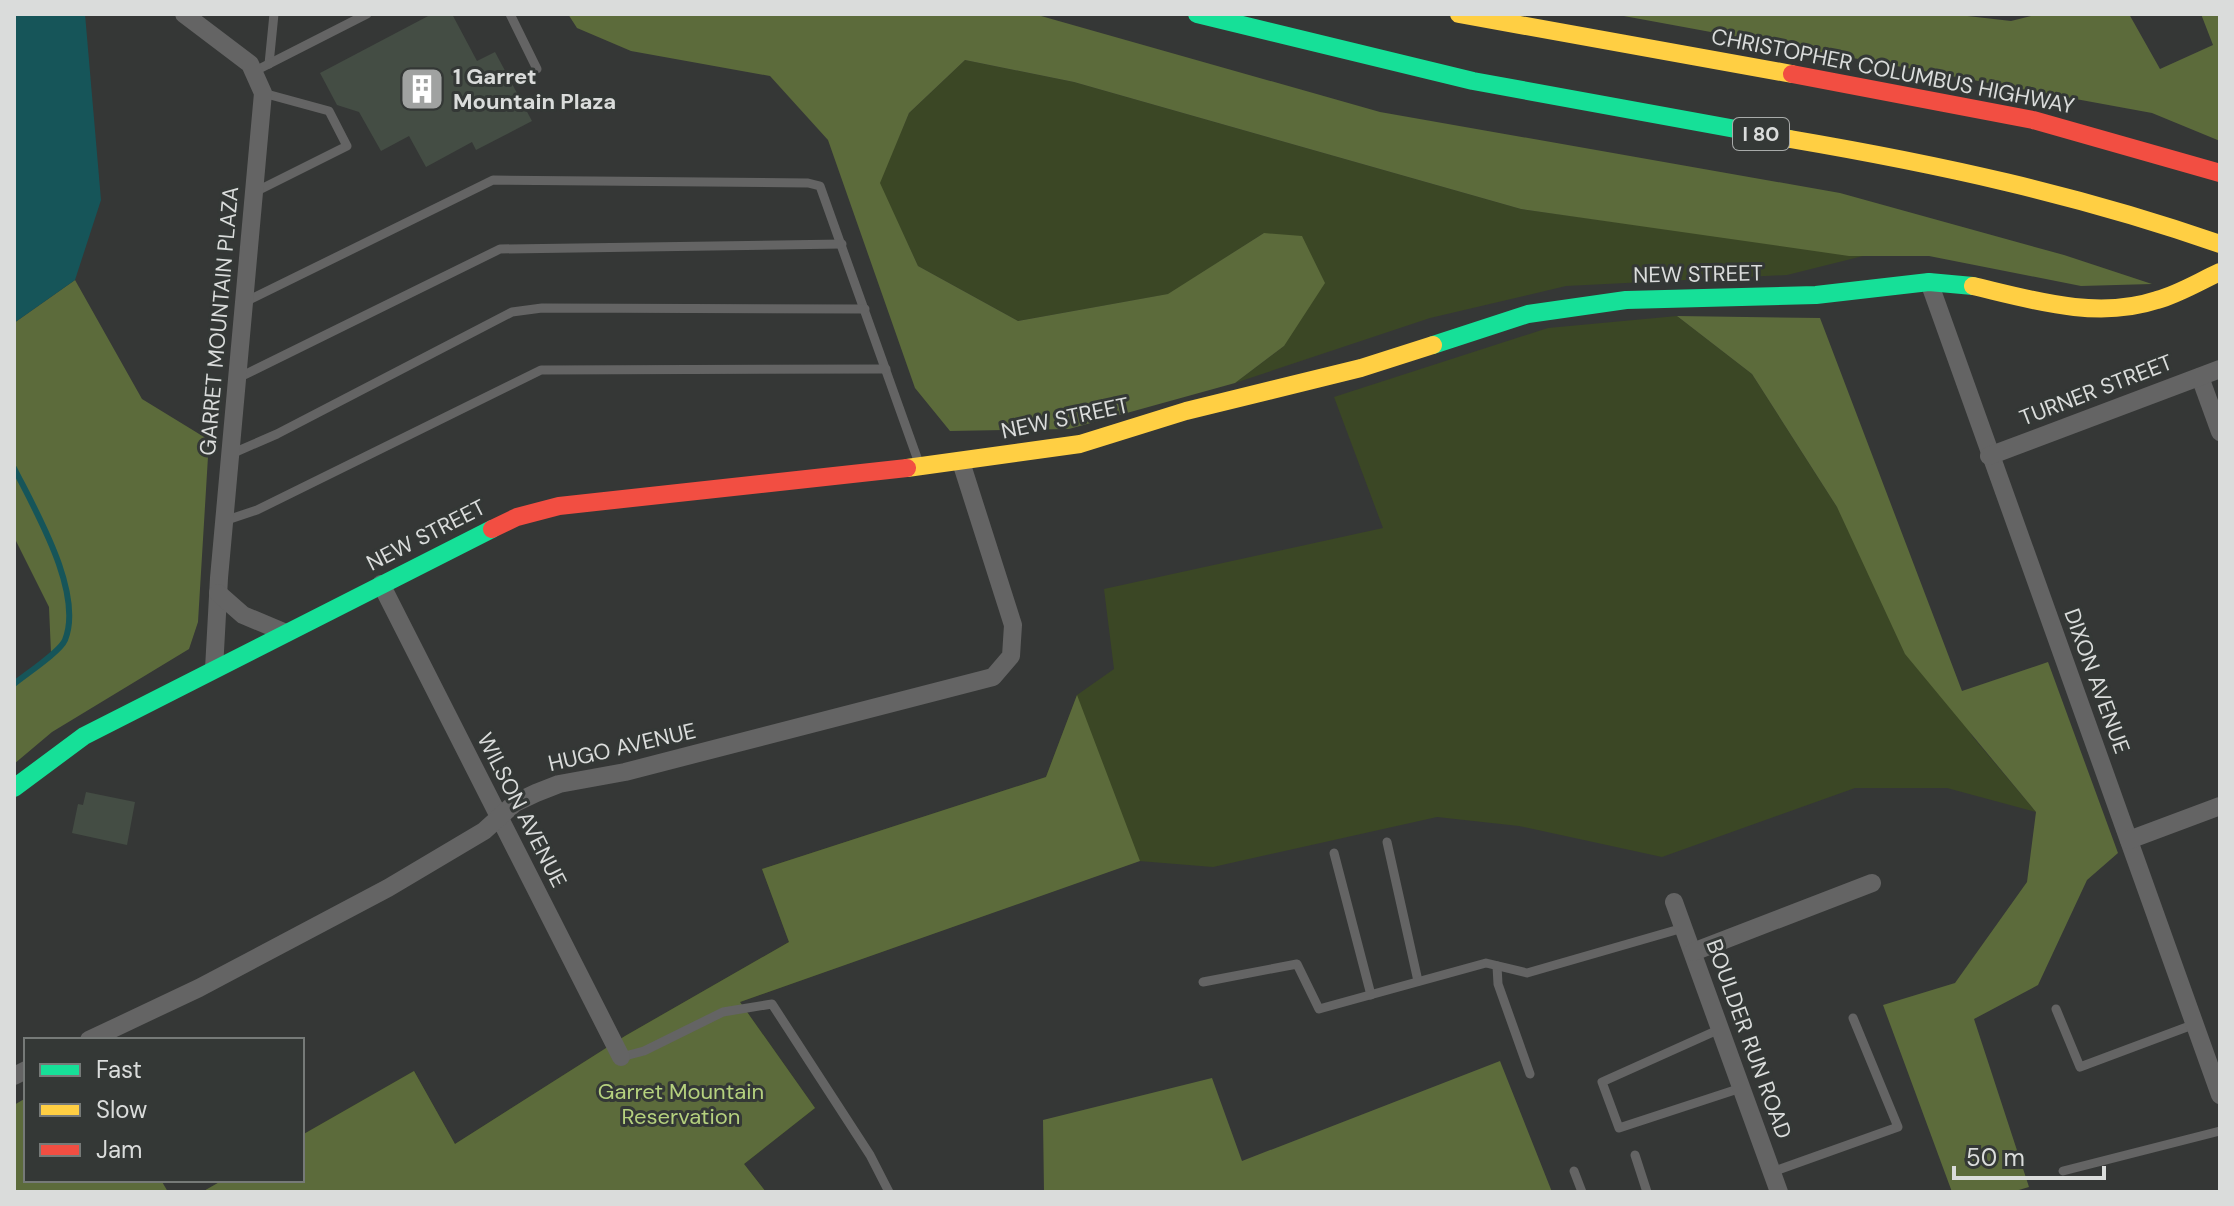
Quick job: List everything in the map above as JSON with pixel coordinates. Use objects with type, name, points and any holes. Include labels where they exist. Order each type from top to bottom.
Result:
[{"type":"main road","name":"I 80","points":[[1197,14],[1460,80],[1895,157],[2038,187],[2108,205],[2220,244]]},
{"type":"main road","name":"CHRISTOPHER COLUMBUS HIGHWAY","points":[[1459,14],[2009,114],[2150,150],[2220,173]]},
{"type":"main road","name":"NEW STREET","points":[[14,788],[84,736],[517,517],[559,506],[920,467],[1080,444],[1186,411],[1361,368],[1528,314],[1626,300],[1816,295],[1929,282],[1959,283],[2048,304],[2093,309],[2156,301],[2182,292],[2220,272]]},
{"type":"street","name":"GARRET MOUNTAIN PLAZA","points":[[184,14],[262,68],[263,93],[224,521],[214,669]]},
{"type":"street","name":"DIXON AVENUE","points":[[1929,282],[2220,1095]]},
{"type":"street","name":"TURNER STREET","points":[[1989,456],[2220,369]]},
{"type":"street","points":[[2200,377],[2220,432]]},
{"type":"street","name":"HUGO AVENUE","points":[[93,1038],[199,988],[388,888],[484,831],[515,803],[559,784],[625,772],[951,690],[982,682],[1001,671],[1014,647],[1013,625],[961,462]]},
{"type":"street","name":"WILSON AVENUE","points":[[381,584],[621,1057]]},
{"type":"street","points":[[218,593],[243,615],[286,633]]},
{"type":"street","points":[[2129,840],[2220,806]]},
{"type":"street","points":[[1693,952],[1872,883]]},
{"type":"street","name":"BOULDER RUN ROAD","points":[[1674,902],[1779,1192]]},
{"type":"lane","points":[[262,68],[274,14]]},
{"type":"lane","points":[[262,68],[367,14]]},
{"type":"lane","points":[[510,14],[537,69]]},
{"type":"lane","points":[[255,192],[347,146],[329,111],[263,93]]},
{"type":"lane","points":[[245,302],[493,180],[808,183],[820,186],[920,467]]},
{"type":"lane","points":[[238,378],[500,249],[842,244]]},
{"type":"lane","points":[[231,454],[277,434],[512,312],[542,308],[865,309]]},
{"type":"lane","points":[[224,521],[257,510],[541,370],[886,369]]},
{"type":"lane","points":[[1387,842],[1418,981]]},
{"type":"lane","points":[[1334,853],[1371,995]]},
{"type":"lane","points":[[1203,982],[1297,964],[1319,1009],[1486,963],[1527,973],[1683,928]]},
{"type":"lane","points":[[1497,966],[1498,984],[1530,1074]]},
{"type":"lane","points":[[621,1057],[644,1051],[723,1012],[772,1004],[870,1155],[889,1192]]},
{"type":"lane","points":[[2056,1009],[2080,1067],[2195,1024]]},
{"type":"lane","points":[[1772,1172],[1898,1127],[1853,1018]]},
{"type":"lane","points":[[1720,1029],[1602,1082],[1619,1128],[1741,1088]]},
{"type":"lane","points":[[2063,1171],[2220,1131]]},
{"type":"lane","points":[[1635,1155],[1647,1192]]},
{"type":"lane","points":[[1574,1171],[1582,1192]]},
{"type":"green space","points":[[568,14],[1034,14],[1380,112],[1840,193],[2064,255],[2152,284],[2081,286],[1929,256],[1849,256],[1521,209],[1074,82],[965,60],[909,113],[880,183],[918,266],[1018,321],[1168,294],[1264,233],[1302,236],[1325,283],[1284,346],[1235,383],[1069,429],[950,431],[915,388],[828,140],[770,76],[631,51],[577,28]]},
{"type":"green space","points":[[1613,14],[1950,14],[2011,21],[2039,14],[2129,14],[2160,69],[2213,45],[2201,14],[2220,14],[2220,141],[2152,113]]},
{"type":"green space","points":[[965,60],[1074,82],[1521,209],[1863,256],[1787,275],[1566,286],[1430,318],[1235,383],[1284,346],[1264,233],[1169,294],[1018,321],[918,266],[879,183],[909,113]]},
{"type":"green space","points":[[75,280],[142,399],[209,440],[198,622],[189,649],[52,732],[14,764],[14,684],[51,653],[49,607],[14,537],[14,323]]},
{"type":"green space","points":[[1677,316],[1752,374],[1837,507],[1973,737],[2036,812],[1947,788],[1855,788],[1662,857],[1519,826],[1437,817],[1213,867],[1139,861],[740,1002],[815,1108],[744,1164],[766,1192],[202,1192],[220,1182],[304,1182],[304,1134],[414,1071],[455,1144],[625,1036],[789,942],[762,869],[1046,777],[1077,695],[1114,669],[1104,589],[1383,528],[1334,397],[1548,328]]},
{"type":"green space","points":[[1677,316],[1820,318],[1962,691],[2048,662],[2118,853],[2087,880],[2038,985],[1974,1019],[2029,1187],[2012,1192],[1952,1192],[1883,1005],[1955,983],[2027,882],[2036,812],[1905,654],[1837,507],[1752,374]]},
{"type":"green space","name":"Garret Mountain Reservation","points":[[1077,695],[1140,861],[740,1002],[815,1108],[744,1164],[766,1192],[202,1192],[220,1182],[304,1182],[304,1134],[414,1071],[455,1144],[625,1036],[789,942],[762,869],[1046,777]]},
{"type":"green space","points":[[1500,1061],[1552,1192],[1044,1192],[1043,1120],[1212,1078],[1242,1161]]},
{"type":"green space","points":[[24,1099],[24,1182],[162,1182],[168,1192],[14,1192],[14,1105]]},
{"type":"water","points":[[14,14],[85,14],[101,200],[75,280],[14,323]]},
{"type":"building","name":"1 Garret Mountain Plaza","points":[[432,14],[452,14],[477,61],[495,52],[532,121],[476,150],[472,142],[426,167],[409,136],[381,151],[359,112],[337,105],[320,73]]},
{"type":"building","points":[[86,792],[135,802],[127,845],[72,833],[78,804],[83,805]]},
{"type":"waterway","points":[[14,468],[44,528],[63,576],[69,621],[62,645],[14,684]]},
{"type":"traffic: fast","points":[[1197,14],[1473,81],[1790,139]]},
{"type":"traffic: fast","points":[[1433,345],[1528,314],[1626,300],[1816,295],[1929,282],[1973,286]]},
{"type":"traffic: fast","points":[[14,788],[84,736],[492,529]]},
{"type":"traffic: slow","points":[[1459,14],[1792,74]]},
{"type":"traffic: slow","points":[[1790,139],[2008,182],[2114,210],[2220,244]]},
{"type":"traffic: slow","points":[[1973,286],[2065,306],[2111,308],[2134,306],[2165,297],[2220,272]]},
{"type":"traffic: slow","points":[[907,468],[1080,444],[1186,411],[1361,368],[1433,345]]},
{"type":"traffic: jam","points":[[1792,74],[2033,120],[2220,173]]},
{"type":"traffic: jam","points":[[492,529],[517,517],[559,506],[907,468]]},
{"type":"place","name":"1 Garret Mountain Plaza","points":[[422,89]]}]
